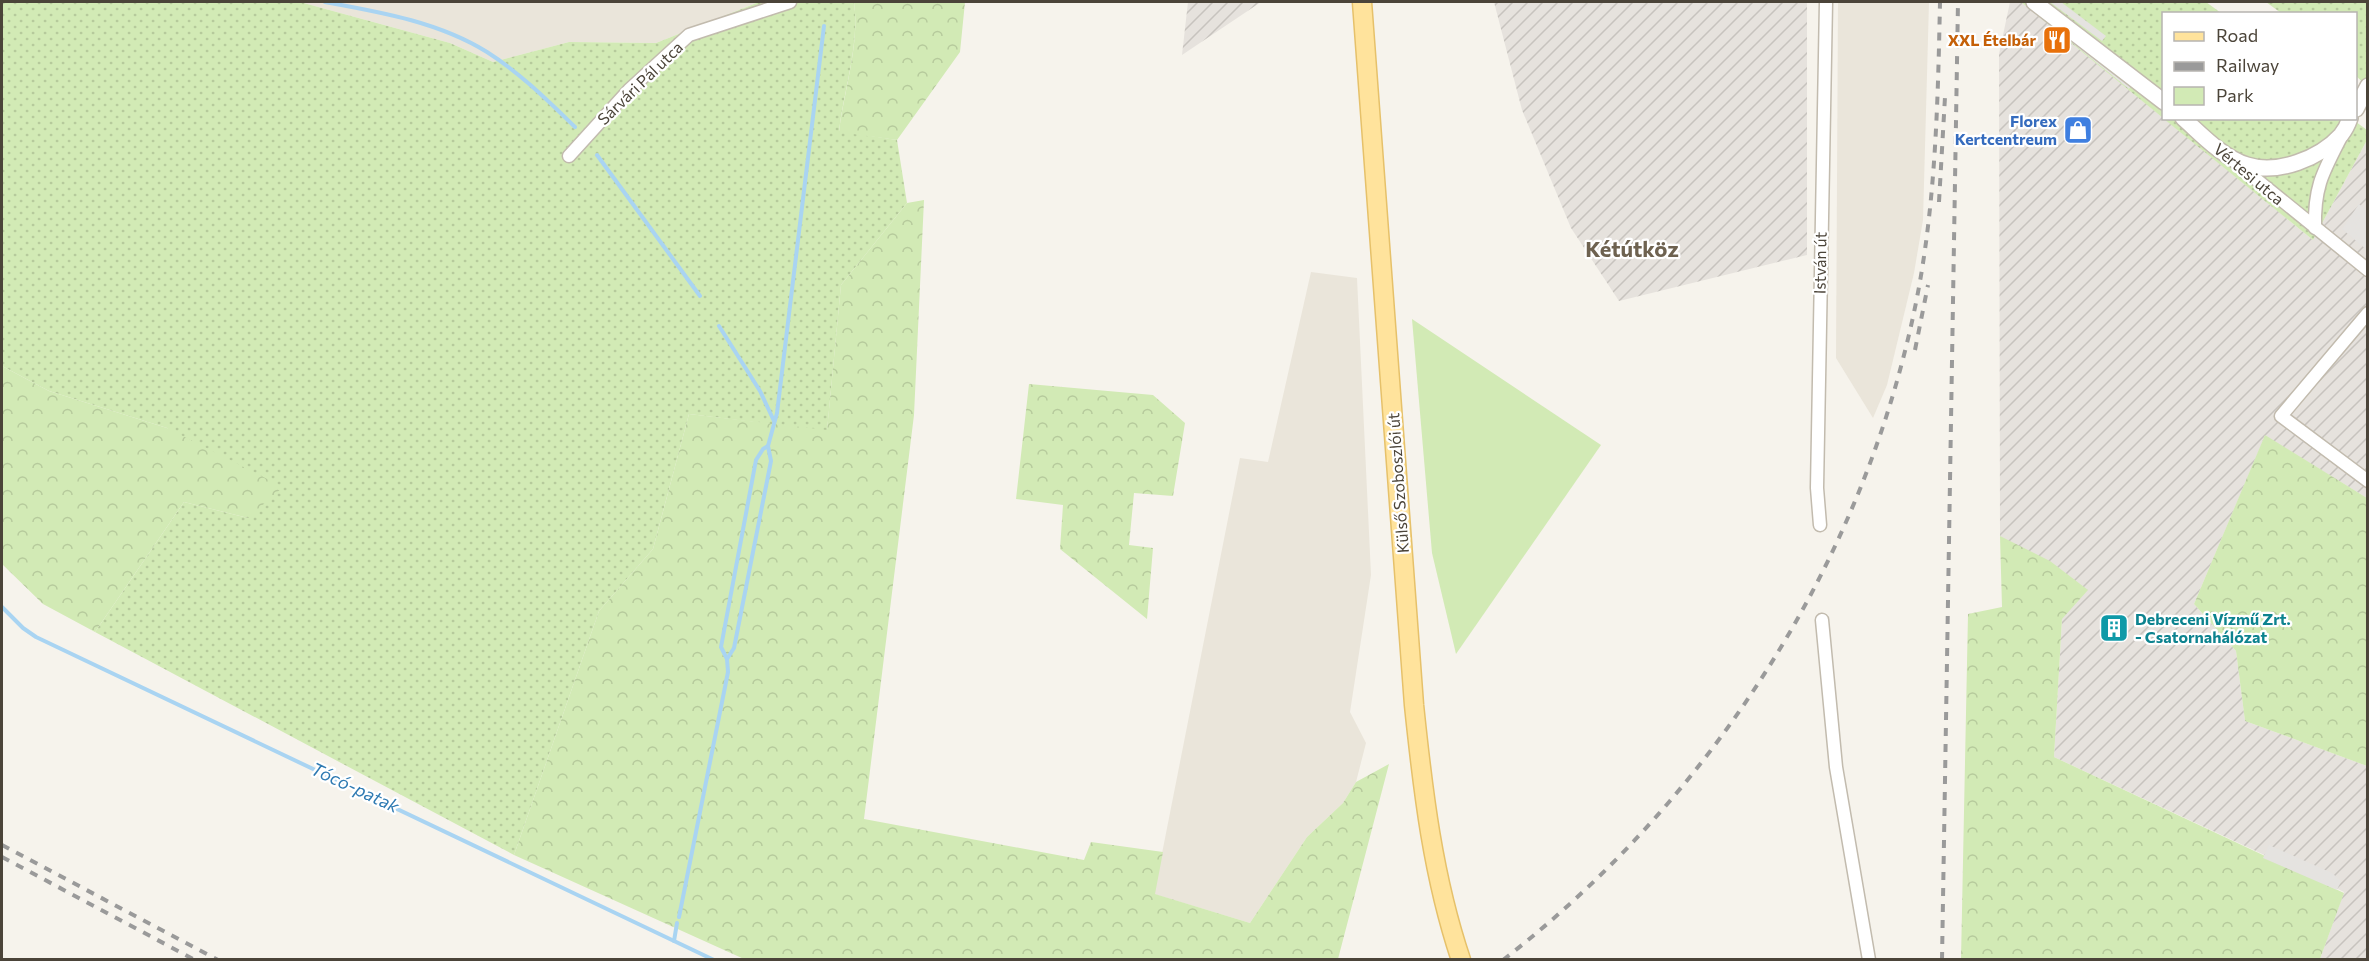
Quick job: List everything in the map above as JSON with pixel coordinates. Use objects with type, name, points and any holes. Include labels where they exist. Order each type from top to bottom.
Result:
[{"type":"main road","name":"Külső Szoboszlói út","points":[[1362,2],[1414,705],[1423,788],[1436,872],[1449,925],[1461,960]]},
{"type":"street","name":"Sárvári Pál utca","points":[[569,156],[629,90],[689,35],[790,2]]},
{"type":"street","name":"István út","points":[[1820,525],[1816,488],[1826,2]]},
{"type":"street","points":[[2034,2],[2162,101]]},
{"type":"street","points":[[2357,105],[2367,86]]},
{"type":"street","name":"Vértesi utca","points":[[2185,120],[2367,270]]},
{"type":"street","points":[[2315,228],[2314,202],[2321,177],[2349,120]]},
{"type":"street","points":[[2226,155],[2247,165],[2264,168],[2287,166],[2320,152],[2342,134]]},
{"type":"street","points":[[2367,313],[2281,416],[2367,481]]},
{"type":"street","points":[[1822,620],[1836,767],[1869,960]]},
{"type":"shaded area","points":[[300,2],[759,2],[656,43],[569,42],[493,62],[450,43]]},
{"type":"shaded area","points":[[1188,2],[1261,2],[1182,55]]},
{"type":"shaded area","points":[[1494,2],[1807,2],[1807,255],[1619,301],[1571,228],[1522,110]]},
{"type":"shaded area","points":[[1838,2],[1929,2],[1923,220],[1914,273],[1887,385],[1873,418],[1836,358]]},
{"type":"shaded area","points":[[2010,2],[2021,2],[2162,117],[2162,120],[2166,120],[2313,240],[2367,140],[2367,498],[2265,436],[2194,604],[2236,651],[2245,721],[2367,766],[2367,959],[2320,959],[2344,892],[2054,757],[2062,619],[2000,536],[1999,54]]},
{"type":"shaded area","points":[[2050,2],[2061,2],[2106,36],[2102,41]]},
{"type":"shaded area","points":[[2042,10],[2133,83],[2129,89],[2038,15]]},
{"type":"shaded area","points":[[2359,204],[2367,211],[2367,250],[2342,229]]},
{"type":"shaded area","points":[[1311,272],[1357,278],[1371,575],[1350,712],[1366,743],[1356,782],[1343,803],[1307,837],[1250,923],[1154,894],[1240,458],[1268,462]]},
{"type":"shaded area","points":[[2269,845],[2332,873],[2341,881],[2337,890],[2263,858]]},
{"type":"green space","points":[[2,2],[300,2],[450,43],[493,62],[569,42],[656,43],[759,2],[854,2],[855,34],[839,131],[897,140],[907,203],[841,285],[827,431],[689,414],[653,549],[599,611],[514,855],[95,632],[184,502],[248,518],[167,428],[49,391],[2,366]]},
{"type":"green space","points":[[854,2],[965,2],[960,52],[897,140],[839,132],[855,34]]},
{"type":"green space","points":[[2021,2],[2206,2],[2220,12],[2162,12],[2162,117]]},
{"type":"green space","points":[[2266,2],[2367,2],[2367,86],[2357,77],[2357,12],[2280,12]]},
{"type":"green space","points":[[2165,120],[2353,120],[2367,130],[2367,140],[2313,240]]},
{"type":"green space","points":[[924,200],[914,415],[864,819],[1084,860],[1091,842],[1163,852],[1155,894],[1250,923],[1307,837],[1343,803],[1356,782],[1389,764],[1338,959],[744,959],[514,855],[599,611],[653,549],[689,414],[827,430],[841,285],[907,203]]},
{"type":"green space","points":[[1412,319],[1601,445],[1456,654],[1432,553]]},
{"type":"green space","points":[[2,366],[49,391],[167,428],[283,487],[248,518],[184,502],[95,632],[43,604],[2,564]]},
{"type":"green space","points":[[1029,384],[1153,395],[1185,423],[1173,496],[1134,493],[1129,545],[1153,548],[1147,619],[1060,549],[1063,505],[1016,499]]},
{"type":"green space","points":[[2265,435],[2367,498],[2367,766],[2245,721],[2236,651],[2194,604]]},
{"type":"green space","points":[[2000,536],[2050,561],[2088,590],[2062,619],[2054,757],[2344,893],[2320,959],[1961,960],[1968,614],[2002,607]]},
{"type":"waterway","points":[[325,2],[409,20],[469,42],[511,69],[575,127]]},
{"type":"waterway","points":[[679,917],[728,672],[727,659],[734,648],[771,461],[768,446],[777,413],[824,26]]},
{"type":"waterway","points":[[597,155],[700,296]]},
{"type":"waterway","points":[[719,326],[760,391],[774,421]]},
{"type":"waterway","points":[[727,659],[721,647],[756,460],[763,449],[768,446]]},
{"type":"waterway","name":"Tócó-patak","points":[[2,607],[23,628],[36,637],[714,960]]},
{"type":"waterway","points":[[674,941],[677,923]]},
{"type":"railway","points":[[1503,960],[1580,895],[1651,822],[1715,744],[1772,661],[1822,573],[1863,481],[1896,385],[1919,287],[1933,180],[1940,2]]},
{"type":"railway","points":[[1942,960],[1958,2]]},
{"type":"railway","points":[[1939,202],[1945,97]]},
{"type":"railway","points":[[1915,350],[1928,285]]},
{"type":"railway","points":[[2,845],[218,960]]},
{"type":"railway","points":[[2,857],[195,960]]},
{"type":"place","name":"XXL Ételbár","points":[[2057,40]]},
{"type":"place","name":"Florex Kertcentreum","points":[[2078,130]]},
{"type":"place","name":"Debreceni Vízmű Zrt. - Csatornahálózat","points":[[2114,628]]},
{"type":"district","name":"Kétútköz","points":[[1632,249]]}]
